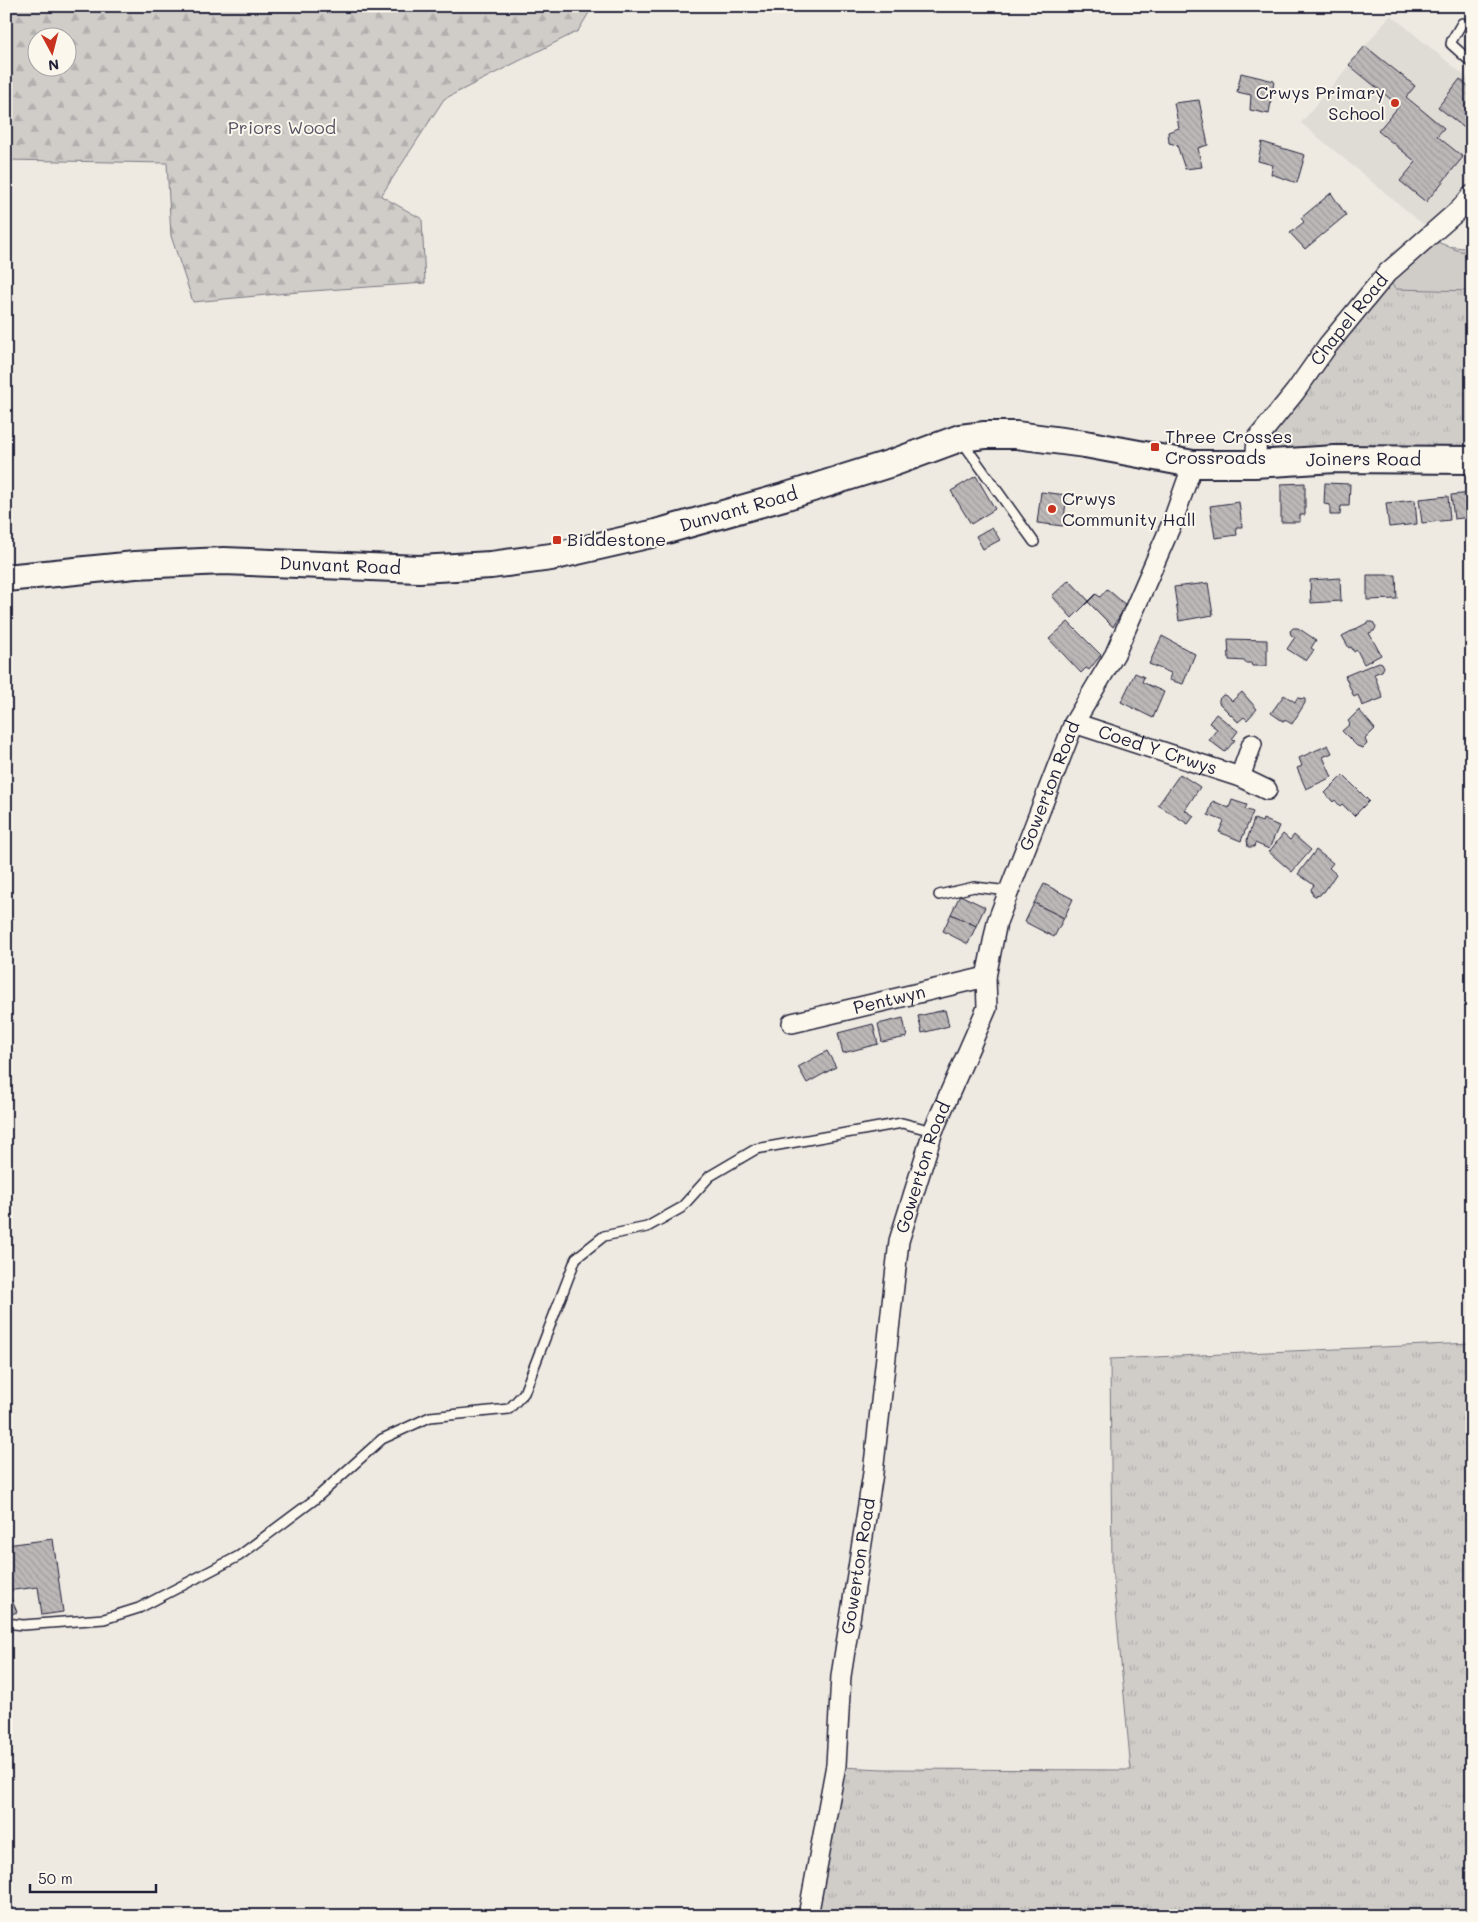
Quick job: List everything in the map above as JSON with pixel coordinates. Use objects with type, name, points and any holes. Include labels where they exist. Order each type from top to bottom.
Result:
[{"type":"street","name":"Chapel Road","points":[[1255,464],[1257,439],[1295,392],[1328,345],[1386,273],[1468,207]]},
{"type":"street","name":"Dunvant Road","points":[[6,578],[135,565],[224,561],[418,569],[491,565],[551,556],[656,533],[787,496],[896,462],[960,438],[985,435],[1016,435],[1085,444],[1193,464],[1255,464]]},
{"type":"street","name":"Joiners Road","points":[[1255,464],[1334,459],[1472,460]]},
{"type":"street","name":"Gowerton Road","points":[[808,1916],[836,1765],[841,1676],[873,1473],[899,1242],[933,1131],[987,1008],[986,977],[997,922],[1074,723],[1115,654],[1172,523],[1193,464]]},
{"type":"street","name":"Coed Y Crwys","points":[[1074,723],[1240,777],[1267,790]]},
{"type":"street","name":"Coed Y Crwys","points":[[1240,777],[1252,744]]},
{"type":"street","name":"Pentwyn","points":[[792,1023],[986,977]]},
{"type":"lane","points":[[1462,23],[1451,44],[1472,63]]},
{"type":"lane","points":[[960,438],[1034,542]]},
{"type":"lane","points":[[939,895],[974,887],[1009,891]]},
{"type":"lane","points":[[6,1623],[23,1625],[104,1619],[138,1608],[239,1556],[314,1500],[382,1439],[430,1417],[509,1409],[524,1393],[576,1258],[604,1236],[647,1227],[681,1208],[710,1176],[756,1149],[902,1123],[933,1131]]},
{"type":"shaded area","name":"Crwys Primary School","points":[[1391,15],[1472,82],[1472,178],[1429,229],[1301,123]]},
{"type":"green space","name":"Priors Wood","points":[[6,6],[593,6],[578,31],[444,99],[381,196],[422,219],[425,283],[193,302],[171,236],[167,163],[6,160]]},
{"type":"green space","points":[[1433,240],[1459,251],[1472,252],[1472,291],[1396,289],[1390,282]]},
{"type":"green space","points":[[1437,245],[1472,249],[1472,448],[1276,454],[1271,446],[1271,439],[1275,428],[1310,388],[1359,316],[1387,285]]},
{"type":"green space","points":[[1472,1343],[1472,1916],[814,1916],[841,1767],[883,1769],[1131,1770],[1112,1567],[1110,1359]]},
{"type":"building","points":[[1365,46],[1415,86],[1406,97],[1444,128],[1437,136],[1463,157],[1426,202],[1400,181],[1416,162],[1378,131],[1399,106],[1349,65]]},
{"type":"building","points":[[1241,73],[1274,81],[1269,114],[1250,110],[1251,95],[1237,92]]},
{"type":"building","points":[[1460,79],[1472,89],[1472,134],[1438,107]]},
{"type":"building","points":[[1199,100],[1208,145],[1198,148],[1202,167],[1185,169],[1177,145],[1169,143],[1168,132],[1179,128],[1174,103]]},
{"type":"building","points":[[1262,142],[1305,155],[1297,183],[1271,174],[1273,165],[1258,161]]},
{"type":"building","points":[[1331,193],[1346,215],[1305,249],[1290,233],[1304,222],[1301,218]]},
{"type":"building","points":[[976,476],[995,509],[971,524],[951,491]]},
{"type":"building","points":[[1305,483],[1305,515],[1300,515],[1300,522],[1281,522],[1281,484]]},
{"type":"building","points":[[1325,483],[1350,484],[1349,506],[1341,506],[1340,515],[1330,515],[1330,505],[1324,504]]},
{"type":"building","name":"Crwys Community Hall","points":[[1041,492],[1067,495],[1063,526],[1037,523]]},
{"type":"building","points":[[1472,493],[1472,517],[1454,519],[1451,495]]},
{"type":"building","points":[[1448,496],[1450,520],[1422,523],[1419,499]]},
{"type":"building","points":[[1415,500],[1417,524],[1389,527],[1386,503]]},
{"type":"building","points":[[1239,502],[1242,527],[1236,527],[1237,535],[1215,538],[1210,506]]},
{"type":"building","points":[[992,527],[1000,540],[983,549],[976,536]]},
{"type":"building","points":[[1367,575],[1396,575],[1397,599],[1367,600]]},
{"type":"building","points":[[1340,578],[1341,601],[1311,603],[1310,580]]},
{"type":"building","points":[[1069,580],[1089,601],[1072,618],[1052,596]]},
{"type":"building","points":[[1208,583],[1213,615],[1179,621],[1174,587]]},
{"type":"building","points":[[1107,589],[1126,605],[1113,627],[1088,602],[1096,594],[1100,597]]},
{"type":"building","points":[[1068,622],[1101,655],[1089,670],[1086,668],[1081,673],[1049,639]]},
{"type":"building","points":[[1369,622],[1373,622],[1376,627],[1374,631],[1369,633],[1381,655],[1364,664],[1357,650],[1354,652],[1351,647],[1349,648],[1342,636]]},
{"type":"building","points":[[1293,628],[1298,628],[1316,640],[1311,648],[1314,650],[1306,661],[1287,649],[1295,637],[1291,635],[1290,631]]},
{"type":"building","points":[[1162,636],[1195,654],[1183,684],[1169,680],[1171,673],[1149,664]]},
{"type":"building","points":[[1228,639],[1267,640],[1267,666],[1252,666],[1251,663],[1245,663],[1245,661],[1229,660]]},
{"type":"building","points":[[1379,662],[1384,667],[1382,671],[1374,674],[1383,698],[1362,706],[1358,695],[1354,697],[1345,676]]},
{"type":"building","points":[[1135,673],[1144,677],[1142,682],[1164,692],[1153,718],[1121,702]]},
{"type":"building","points":[[1242,692],[1257,709],[1247,720],[1244,717],[1238,722],[1219,703],[1219,699],[1223,695],[1232,701]]},
{"type":"building","points":[[1284,695],[1295,702],[1297,698],[1305,699],[1305,703],[1292,724],[1285,720],[1284,722],[1271,713]]},
{"type":"building","points":[[1359,710],[1375,729],[1365,739],[1367,744],[1363,748],[1357,746],[1342,731],[1350,724],[1348,721]]},
{"type":"building","points":[[1216,714],[1238,731],[1232,739],[1235,740],[1225,752],[1209,740],[1217,729],[1209,723]]},
{"type":"building","points":[[1328,745],[1332,753],[1323,757],[1332,777],[1306,789],[1297,768],[1302,766],[1299,758]]},
{"type":"building","points":[[1180,774],[1200,787],[1185,810],[1194,816],[1188,824],[1158,805]]},
{"type":"building","points":[[1343,775],[1369,801],[1354,816],[1342,804],[1340,806],[1335,800],[1333,802],[1325,793]]},
{"type":"building","points":[[1232,800],[1247,805],[1245,809],[1253,812],[1241,841],[1219,832],[1224,821],[1208,815],[1213,801],[1229,808]]},
{"type":"building","points":[[1254,819],[1262,822],[1263,819],[1279,826],[1269,849],[1255,843],[1254,847],[1248,847],[1247,840]]},
{"type":"building","points":[[1283,834],[1290,840],[1294,835],[1311,850],[1292,872],[1269,852]]},
{"type":"building","points":[[1316,850],[1333,863],[1329,868],[1336,874],[1324,892],[1315,896],[1312,894],[1311,889],[1314,885],[1298,874]]},
{"type":"building","points":[[1044,884],[1073,899],[1064,918],[1034,903]]},
{"type":"building","points":[[960,895],[985,907],[976,926],[951,914]]},
{"type":"building","points":[[1034,903],[1064,918],[1054,937],[1025,922]]},
{"type":"building","points":[[951,914],[976,926],[968,944],[943,931]]},
{"type":"building","points":[[945,1010],[949,1026],[922,1033],[918,1016]]},
{"type":"building","points":[[903,1018],[907,1037],[882,1042],[878,1024]]},
{"type":"building","points":[[873,1024],[878,1044],[843,1053],[838,1033]]},
{"type":"building","points":[[827,1051],[836,1067],[807,1083],[798,1067]]},
{"type":"building","points":[[53,1539],[63,1612],[42,1615],[38,1587],[6,1591],[6,1545]]},
{"type":"building","points":[[10,1596],[17,1612],[6,1616],[6,1597]]},
{"type":"place","name":"Crwys Primary School","points":[[1395,103]]},
{"type":"place","name":"Three Crosses Crossroads","points":[[1155,447]]},
{"type":"place","name":"Crwys Community Hall","points":[[1052,509]]},
{"type":"place","name":"Biddestone","points":[[557,540]]}]
